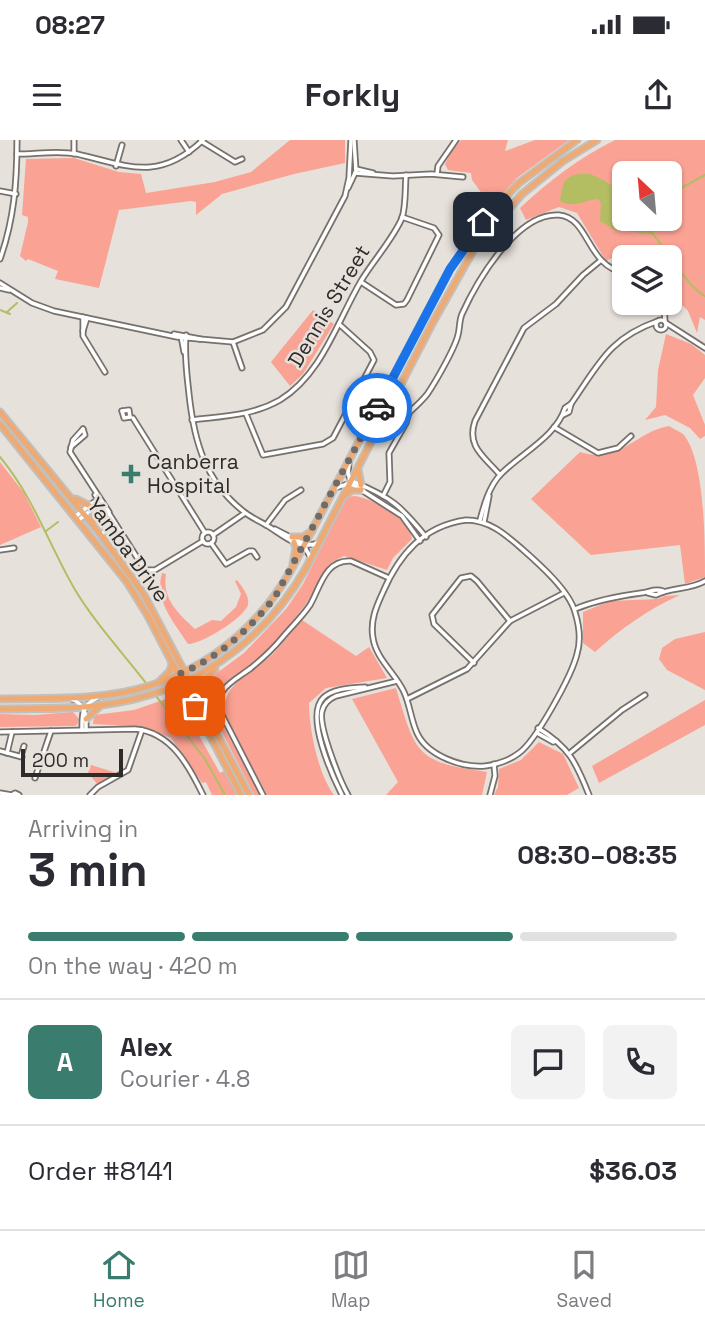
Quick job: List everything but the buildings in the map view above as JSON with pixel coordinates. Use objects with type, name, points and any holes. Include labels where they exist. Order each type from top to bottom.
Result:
[{"type":"main road","points":[[0,699],[70,699],[157,684],[199,665],[233,642],[255,622],[275,597],[291,570],[450,269],[501,201],[519,183],[577,140]]},
{"type":"main road","points":[[0,709],[74,708],[148,696],[171,688],[219,663],[262,629],[290,594],[311,559],[451,286],[474,249],[522,194],[563,161],[597,140]]},
{"type":"main road","name":"Yamba Drive","points":[[0,412],[102,536],[143,593],[249,795]]},
{"type":"main road","name":"Yamba Drive","points":[[0,424],[127,582],[179,674],[240,795]]},
{"type":"main road","points":[[342,497],[361,487],[358,467]]},
{"type":"main road","points":[[65,491],[79,502],[97,503],[92,524]]},
{"type":"main road","points":[[291,570],[296,548],[293,539],[312,531]]},
{"type":"main road","points":[[176,654],[183,660],[199,665]]},
{"type":"main road","points":[[157,684],[170,671],[171,661]]},
{"type":"main road","points":[[196,692],[219,663]]},
{"type":"main road","points":[[171,688],[184,693],[195,706]]},
{"type":"main road","points":[[74,708],[84,718],[101,705]]},
{"type":"street","points":[[0,259],[8,238],[16,194],[17,140]]},
{"type":"street","points":[[74,140],[74,153]]},
{"type":"street","points":[[181,140],[189,152]]},
{"type":"street","points":[[0,286],[54,311],[172,335],[233,342],[263,330],[275,321],[286,307],[337,214],[353,170],[352,140]]},
{"type":"street","points":[[437,174],[438,166],[456,140]]},
{"type":"street","points":[[17,155],[74,153],[116,166],[153,168],[174,162],[202,141],[235,162],[242,159]]},
{"type":"street","points":[[116,166],[122,145]]},
{"type":"street","points":[[353,170],[374,174],[437,174],[463,177]]},
{"type":"street","name":"Dennis Street","points":[[192,420],[246,414],[282,398],[302,382],[318,362],[361,282],[402,217],[406,175]]},
{"type":"street","points":[[0,191],[16,194]]},
{"type":"street","points":[[382,499],[390,482],[389,453],[401,431],[401,419],[430,389],[457,338],[462,315],[477,287],[521,229],[542,218],[561,215],[569,218],[580,229],[600,261],[612,270]]},
{"type":"street","points":[[361,282],[396,305],[401,306],[407,300],[439,235],[434,228],[402,217]]},
{"type":"street","points":[[500,475],[481,456],[474,444],[472,432],[475,421],[524,328],[556,304],[600,261]]},
{"type":"street","points":[[657,327],[662,315]]},
{"type":"street","points":[[664,329],[665,315]]},
{"type":"street","points":[[85,317],[83,337],[105,372]]},
{"type":"street","points":[[482,522],[489,494],[500,475],[569,412],[571,404],[610,349],[633,331],[659,321],[705,348]]},
{"type":"street","points":[[246,414],[263,455],[323,444],[333,438],[374,360],[370,352],[339,323]]},
{"type":"street","points":[[648,325],[674,329]]},
{"type":"street","points":[[184,337],[195,439],[213,480],[245,513],[304,546],[311,559]]},
{"type":"street","points":[[233,342],[242,368]]},
{"type":"street","points":[[131,417],[205,533]]},
{"type":"street","points":[[554,426],[598,453],[618,448],[631,436]]},
{"type":"street","points":[[71,448],[85,435],[84,430],[73,440],[71,448],[71,454],[95,494],[97,503],[108,512],[142,567],[149,571],[155,570],[203,541],[211,543],[226,565],[249,551],[253,551],[257,557]]},
{"type":"street","points":[[349,463],[350,481]]},
{"type":"street","points":[[350,481],[382,499],[402,516],[420,541]]},
{"type":"street","points":[[335,488],[350,481]]},
{"type":"street","points":[[266,525],[285,500],[301,490]]},
{"type":"street","points":[[95,494],[97,503]]},
{"type":"street","points":[[382,499],[395,502],[426,537]]},
{"type":"street","points":[[77,518],[97,503]]},
{"type":"street","points":[[211,543],[213,535],[245,513]]},
{"type":"street","points":[[455,522],[482,522],[508,536],[534,558],[575,609],[579,632],[575,661],[537,730],[520,752],[484,766],[463,764],[429,749],[416,732],[407,699],[376,647],[372,627],[389,578],[403,554],[426,537],[455,522]]},
{"type":"street","points":[[102,536],[110,526],[121,534]]},
{"type":"street","points":[[205,533],[213,535]]},
{"type":"street","points":[[203,541],[202,536],[205,533]]},
{"type":"street","points":[[304,546],[320,542]]},
{"type":"street","points":[[0,550],[14,548]]},
{"type":"street","points":[[263,795],[220,713],[221,694],[279,642],[309,606],[333,565],[351,561],[389,578]]},
{"type":"street","points":[[474,663],[435,624],[432,615],[461,578],[471,576],[510,621]]},
{"type":"street","points":[[575,609],[598,600],[646,592],[656,595],[663,591],[691,588],[705,581]]},
{"type":"street","points":[[407,699],[459,674],[474,663],[510,621],[564,593]]},
{"type":"street","points":[[348,795],[326,738],[321,719],[322,709],[332,698],[397,681]]},
{"type":"street","points":[[342,795],[321,740],[316,721],[317,708],[325,696],[334,691],[374,687]]},
{"type":"street","points":[[570,753],[622,710],[645,695]]},
{"type":"street","points":[[84,707],[99,696]]},
{"type":"street","points":[[70,699],[84,707]]},
{"type":"street","points":[[84,707],[84,730]]},
{"type":"street","points":[[90,795],[128,770],[142,730]]},
{"type":"street","points":[[0,732],[142,730],[164,740],[183,759],[203,795]]},
{"type":"street","points":[[537,730],[570,753],[589,795]]},
{"type":"street","points":[[35,778],[51,731]]},
{"type":"street","points":[[7,753],[12,732]]},
{"type":"street","points":[[0,751],[22,757],[24,746]]},
{"type":"street","points":[[489,795],[495,776],[494,764]]},
{"type":"street","points":[[0,793],[19,795]]},
{"type":"shaded area","points":[[290,140],[345,140],[345,163],[222,194],[196,215],[196,202],[191,201],[119,210],[99,288],[55,279],[58,271],[28,259],[26,261],[20,256],[28,222],[28,217],[22,215],[26,159],[74,158],[119,172],[141,174],[146,193],[215,182],[251,172]]},
{"type":"shaded area","points":[[461,140],[508,140],[505,151],[535,140],[569,140],[517,178],[491,206],[472,180],[471,173],[448,170],[445,164]]},
{"type":"shaded area","points":[[615,140],[705,140],[705,320],[700,317],[697,333],[688,311],[682,305],[682,245],[612,245],[612,258],[606,261],[577,213],[559,207],[526,220],[520,208],[565,170]]},
{"type":"shaded area","points":[[589,174],[612,186],[612,228],[600,221],[601,203],[598,199],[574,204],[560,201],[564,183],[575,175]]},
{"type":"shaded area","points":[[624,231],[653,231],[652,234]]},
{"type":"shaded area","points":[[313,310],[334,324],[303,374],[290,386],[271,362]]},
{"type":"shaded area","points":[[666,334],[691,344],[705,355],[705,378],[693,395],[705,425],[705,436],[700,439],[690,428],[665,415],[645,420],[656,407],[658,370]]},
{"type":"shaded area","points":[[669,426],[683,434],[690,446],[700,481],[705,577],[685,584],[680,545],[591,555],[531,499],[580,452],[594,455],[617,451],[646,434]]},
{"type":"shaded area","points":[[0,462],[24,493],[41,527],[0,545]]},
{"type":"shaded area","points":[[355,496],[372,501],[390,511],[404,524],[412,539],[393,558],[387,570],[344,556],[332,562],[306,604],[281,636],[256,661],[222,687],[216,702],[218,716],[260,795],[254,795],[201,691],[210,678],[244,653],[286,609],[303,584],[347,497]]},
{"type":"shaded area","points":[[162,573],[166,574],[166,591],[173,605],[195,629],[212,620],[221,621],[236,607],[241,594],[235,581],[237,580],[247,595],[248,605],[239,617],[221,630],[188,644],[163,602],[160,583]]},
{"type":"shaded area","points":[[680,595],[635,620],[595,652],[583,643],[583,612],[610,601],[658,599]]},
{"type":"shaded area","points":[[302,620],[356,656],[369,647],[387,678],[326,688],[309,703],[316,751],[323,775],[334,795],[267,795],[225,715],[225,704],[233,687],[273,654]]},
{"type":"shaded area","points":[[705,632],[705,690],[667,670],[659,659],[662,648],[675,639]]},
{"type":"shaded area","points":[[396,688],[409,728],[422,751],[432,759],[446,764],[487,772],[482,795],[386,795],[398,782],[352,699]]},
{"type":"shaded area","points":[[169,698],[179,700],[220,773],[226,770],[239,795],[212,795],[206,782],[202,783],[171,738],[145,727],[93,724],[94,715],[134,710]]},
{"type":"shaded area","points":[[705,700],[705,725],[599,783],[592,766]]},
{"type":"shaded area","points":[[73,712],[79,719],[74,726],[0,727],[0,714]]},
{"type":"shaded area","points":[[539,742],[563,754],[579,788],[567,795],[494,795],[498,787],[499,769],[521,760]]},
{"type":"shaded area","points":[[91,765],[120,774],[98,785],[88,773]]},
{"type":"waterway","points":[[682,188],[705,175]]},
{"type":"waterway","points":[[652,233],[685,278],[705,296]]},
{"type":"waterway","points":[[7,312],[17,303]]},
{"type":"waterway","points":[[0,310],[10,314]]},
{"type":"waterway","points":[[0,457],[32,505],[82,601],[146,683]]},
{"type":"waterway","points":[[46,531],[58,522]]},
{"type":"waterway","points":[[156,696],[205,759],[225,795]]},
{"type":"way so far","points":[[195,706],[179,674],[199,665],[233,642],[255,622],[275,597],[377,408]]},
{"type":"place","name":"Canberra Hospital","points":[[131,474]]},
{"type":"route","points":[[377,408],[450,269],[483,222]]}]
